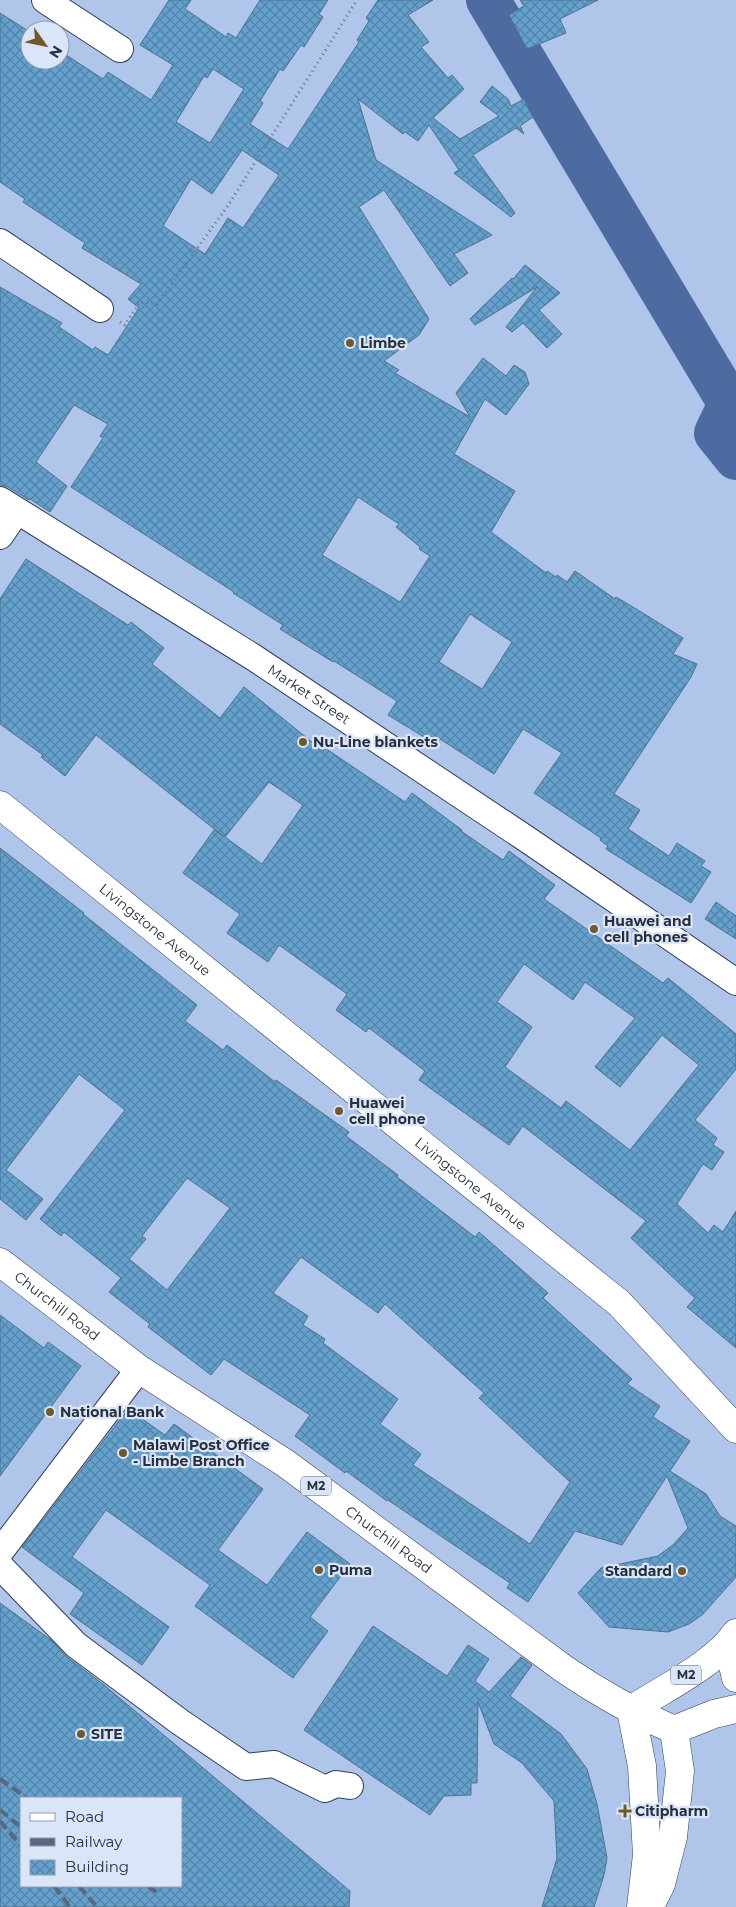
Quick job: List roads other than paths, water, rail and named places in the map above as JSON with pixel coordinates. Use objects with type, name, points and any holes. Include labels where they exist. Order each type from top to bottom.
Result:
[{"type":"highway","name":"Livingstone Avenue","points":[[0,805],[619,1303],[736,1430]]},
{"type":"highway","name":"Churchill Road","points":[[0,1262],[139,1369],[285,1463],[564,1669],[631,1710]]},
{"type":"highway","name":"M2","points":[[631,1710],[705,1664],[732,1638]]},
{"type":"highway","points":[[732,1638],[736,1678]]},
{"type":"highway","points":[[649,1907],[660,1884],[673,1837],[680,1771],[674,1730],[714,1714],[736,1709]]},
{"type":"highway","name":"M2","points":[[631,1710],[674,1730]]},
{"type":"highway","points":[[631,1710],[642,1766],[647,1855],[641,1907]]},
{"type":"lane","points":[[45,0],[120,49]]},
{"type":"lane","points":[[0,242],[100,308]]},
{"type":"lane","points":[[0,536],[8,506]]},
{"type":"lane","name":"Market Street","points":[[8,506],[253,657],[525,838],[736,982]]},
{"type":"lane","points":[[0,1552],[139,1369]]},
{"type":"lane","points":[[0,1566],[76,1645],[180,1722],[246,1767],[274,1764],[326,1789],[336,1784],[350,1786]]},
{"type":"waterway","points":[[488,0],[730,404],[716,433],[736,458]]},
{"type":"railway","points":[[0,1779],[26,1797]]},
{"type":"railway","points":[[0,1810],[20,1826]]},
{"type":"railway","points":[[0,1821],[20,1845]]},
{"type":"railway","points":[[55,1887],[70,1907]]},
{"type":"railway","points":[[80,1887],[97,1907]]},
{"type":"railway","points":[[150,1887],[157,1892]]},
{"type":"place","name":"Limbe","points":[[350,343]]},
{"type":"place","name":"Nu-Line blankets","points":[[303,742]]},
{"type":"place","name":"Huawei and cell phones","points":[[594,929]]},
{"type":"place","name":"Huawei cell phone","points":[[339,1111]]},
{"type":"place","name":"National Bank","points":[[50,1412]]},
{"type":"place","name":"Malawi Post Office - Limbe Branch","points":[[123,1453]]},
{"type":"place","name":"Puma","points":[[319,1570]]},
{"type":"place","name":"Standard","points":[[682,1571]]},
{"type":"place","name":"SITE","points":[[81,1734]]},
{"type":"place","name":"Citipharm","points":[[625,1811]]}]
